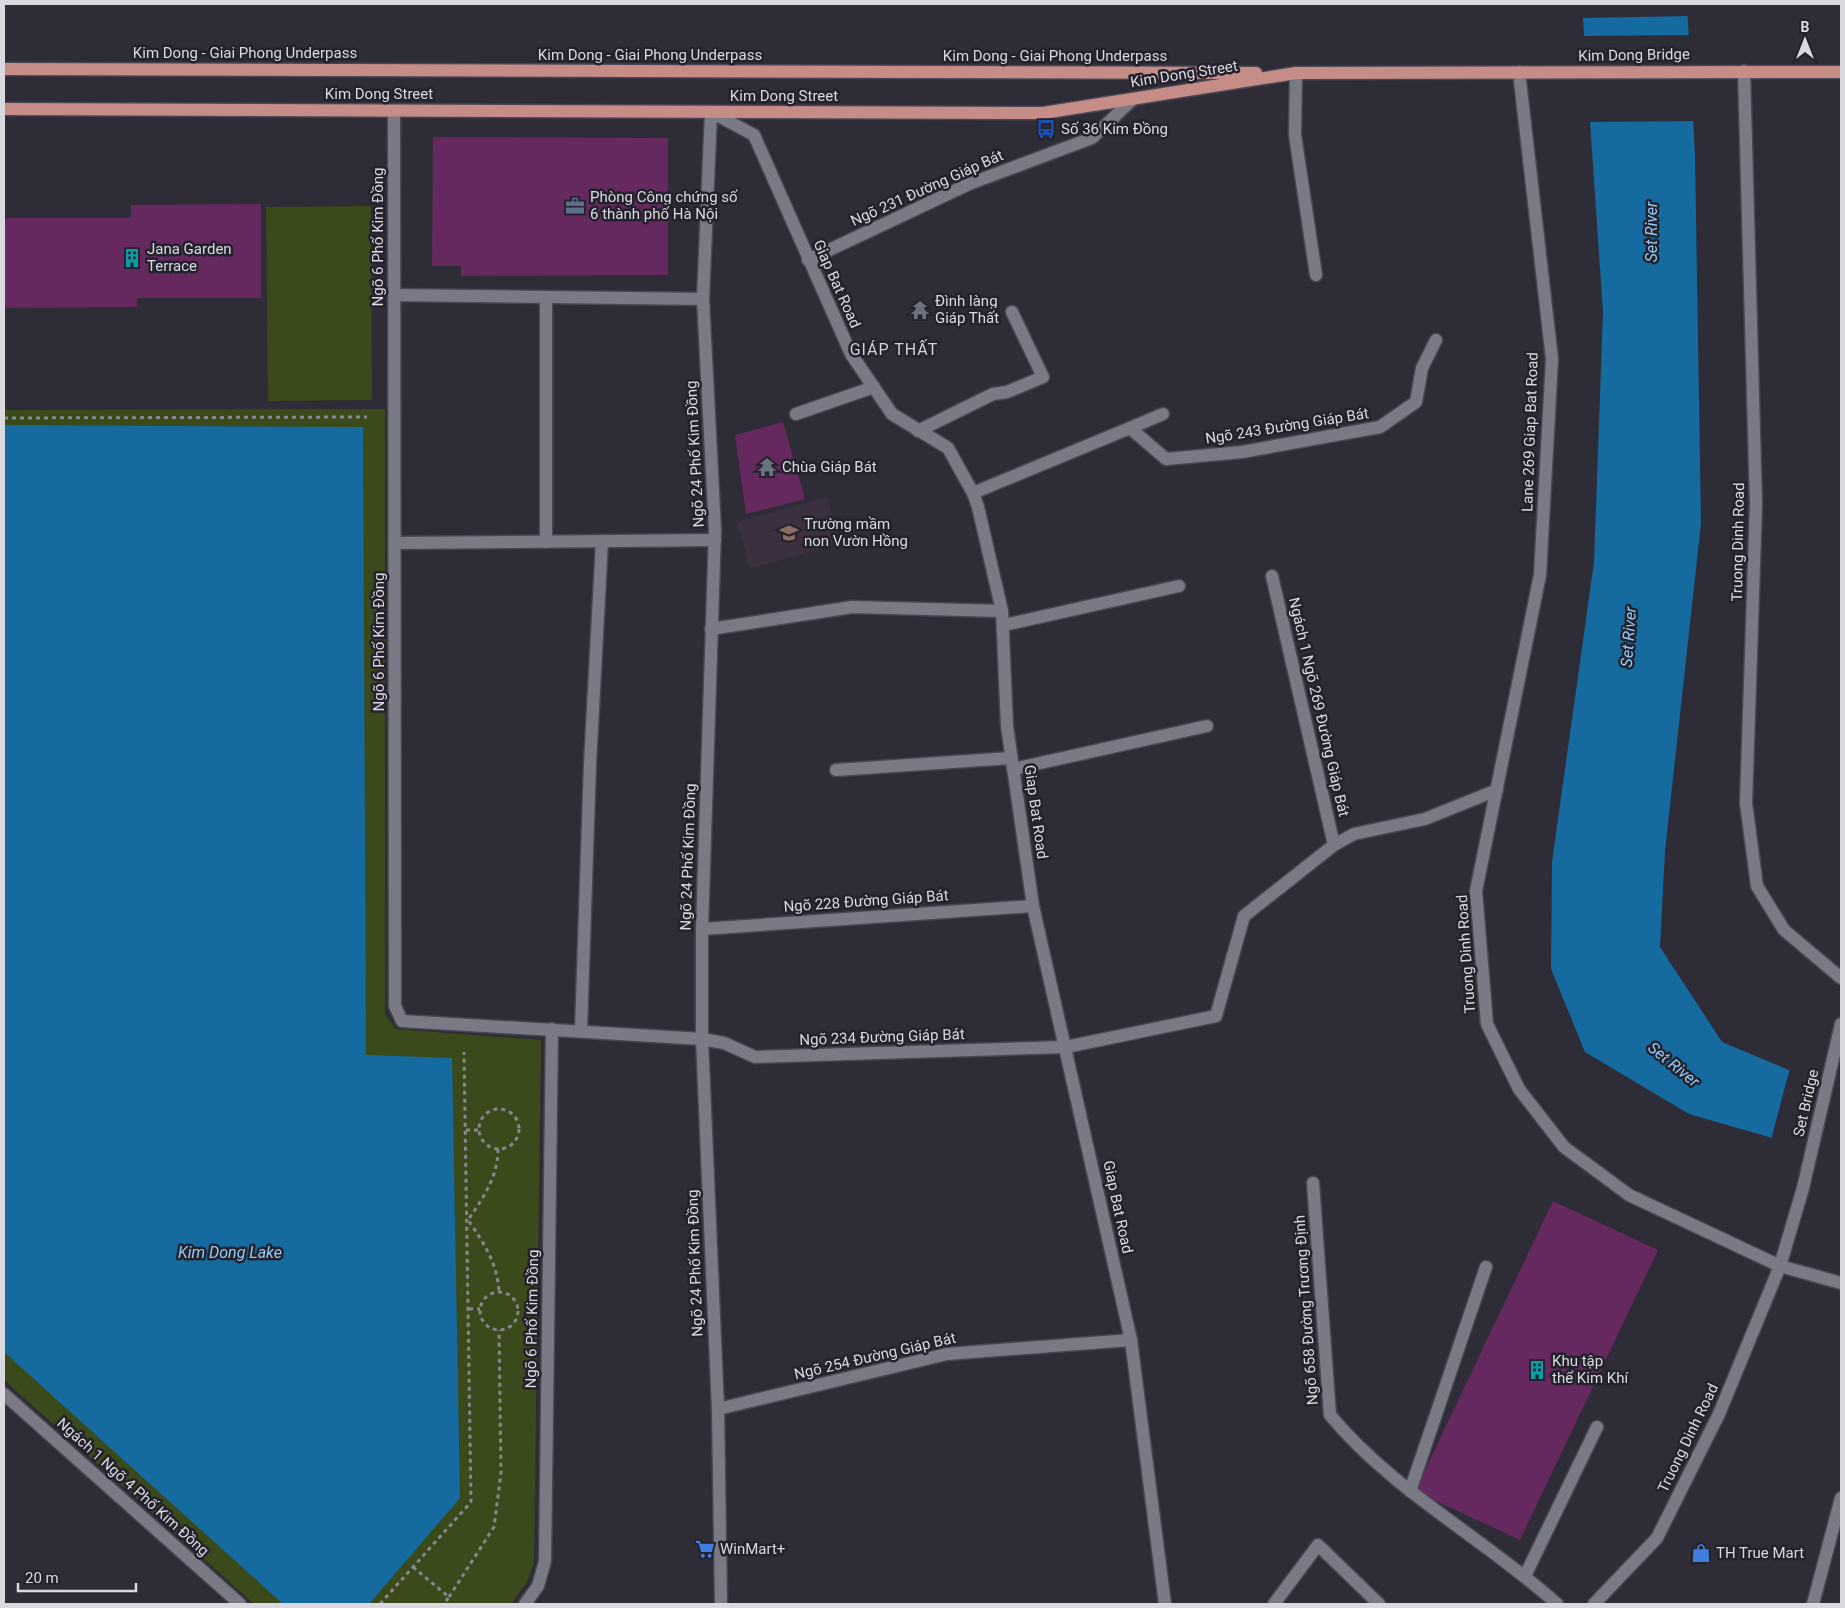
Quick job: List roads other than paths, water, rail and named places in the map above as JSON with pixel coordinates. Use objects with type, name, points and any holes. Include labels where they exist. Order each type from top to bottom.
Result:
[{"type":"main road","name":"Kim Dong - Giai Phong Underpass","points":[[4,69],[1296,73]]},
{"type":"main road","name":"Kim Dong Bridge","points":[[1560,72],[1744,71]]},
{"type":"main road","points":[[1744,71],[1841,72]]},
{"type":"main road","name":"Kim Dong Street","points":[[4,109],[1042,113],[1296,73],[1560,72]]},
{"type":"street","name":"Truong Dinh Road","points":[[1744,71],[1756,504],[1746,803],[1756,886],[1784,930],[1841,978]]},
{"type":"street","name":"Lane 269 Giap Bat Road","points":[[1497,790],[1540,575],[1552,359],[1519,72]]},
{"type":"street","points":[[1296,73],[1295,134],[1316,275]]},
{"type":"street","name":"Ngõ 231 Đường Giáp Bát","points":[[808,260],[969,184],[1092,138],[1133,99]]},
{"type":"street","name":"Ngõ 6 Phố Kim Đồng","points":[[394,110],[395,1006],[402,1021],[552,1028],[702,1039]]},
{"type":"street","name":"Giap Bat Road","points":[[711,112],[754,135],[851,354],[892,414],[948,448],[973,493],[1002,611],[1007,726],[1033,906],[1131,1340],[1165,1604]]},
{"type":"street","name":"Ngõ 24 Phố Kim Đồng","points":[[711,112],[703,300],[714,540],[702,929],[702,1039],[718,1409],[721,1604]]},
{"type":"street","points":[[395,295],[703,300]]},
{"type":"street","points":[[546,297],[546,542]]},
{"type":"street","points":[[918,431],[992,394],[1007,392],[1042,377],[1012,312]]},
{"type":"street","name":"Ngõ 243 Đường Giáp Bát","points":[[1130,428],[1166,459],[1242,452],[1380,427],[1416,402],[1422,368],[1436,340]]},
{"type":"street","points":[[796,414],[874,387]]},
{"type":"street","points":[[973,493],[1163,414]]},
{"type":"street","points":[[395,543],[714,540]]},
{"type":"street","points":[[581,1030],[590,764],[602,541]]},
{"type":"street","name":"Ngách 1 Ngõ 269 Đường Giáp Bát","points":[[1272,576],[1334,846]]},
{"type":"street","points":[[1004,625],[1178,586]]},
{"type":"street","points":[[711,629],[852,606],[1002,611]]},
{"type":"street","points":[[836,770],[1012,764],[1207,726]]},
{"type":"street","points":[[1334,846],[1354,834],[1425,819],[1497,790]]},
{"type":"street","name":"Truong Dinh Road","points":[[1497,790],[1476,891],[1487,1024],[1519,1089],[1564,1147],[1628,1195],[1780,1266]]},
{"type":"street","name":"Ngõ 234 Đường Giáp Bát","points":[[702,1039],[724,1044],[755,1057],[1066,1047],[1216,1016],[1244,916],[1334,846]]},
{"type":"street","name":"Ngõ 228 Đường Giáp Bát","points":[[702,929],[1033,906]]},
{"type":"street","name":"Set Bridge","points":[[1803,1188],[1841,1024]]},
{"type":"street","name":"Ngõ 6 Phố Kim Đồng","points":[[525,1604],[538,1586],[545,1561],[552,1028]]},
{"type":"street","name":"Ngõ 658 Đường Trương Định","points":[[1313,1183],[1330,1416],[1351,1440],[1410,1491],[1526,1576],[1557,1604]]},
{"type":"street","name":"Truong Dinh Road","points":[[1594,1604],[1656,1538],[1719,1414],[1780,1266],[1803,1188]]},
{"type":"street","points":[[1780,1266],[1841,1283]]},
{"type":"street","points":[[1410,1491],[1486,1268]]},
{"type":"street","name":"Ngõ 254 Đường Giáp Bát","points":[[718,1409],[947,1354],[1131,1340]]},
{"type":"street","name":"Ngách 1 Ngõ 4 Phố Kim Đồng","points":[[4,1394],[240,1604]]},
{"type":"street","points":[[1526,1576],[1597,1427]]},
{"type":"street","points":[[1813,1604],[1841,1498]]},
{"type":"street","points":[[1274,1604],[1318,1545],[1378,1604]]},
{"type":"water","name":"Set River","points":[[1582,4],[1687,4],[1695,156],[1701,523],[1665,851],[1660,947],[1722,1042],[1841,1092],[1841,1158],[1689,1114],[1585,1052],[1551,969],[1552,862],[1594,562],[1603,312]]},
{"type":"water","name":"Kim Dong Lake","points":[[4,425],[363,427],[366,1055],[452,1058],[460,1498],[369,1604],[283,1604],[4,1352]]},
{"type":"place","name":"Số 36 Kim Đồng","points":[[1046,129]]},
{"type":"place","name":"Phòng Công chứng số 6 thành phố Hà Nội","points":[[575,206]]},
{"type":"place","name":"Jana Garden Terrace","points":[[132,258]]},
{"type":"place","name":"Đình làng Giáp Thất","points":[[920,310]]},
{"type":"place","name":"Chùa Giáp Bát","points":[[767,467]]},
{"type":"place","name":"Trường mầm non Vườn Hồng","points":[[789,533]]},
{"type":"place","name":"Khu tập thể Kim Khí","points":[[1537,1370]]},
{"type":"place","name":"WinMart+","points":[[705,1549]]},
{"type":"place","name":"TH True Mart","points":[[1701,1553]]},
{"type":"district","name":"GIÁP THẤT","points":[[894,349]]}]
